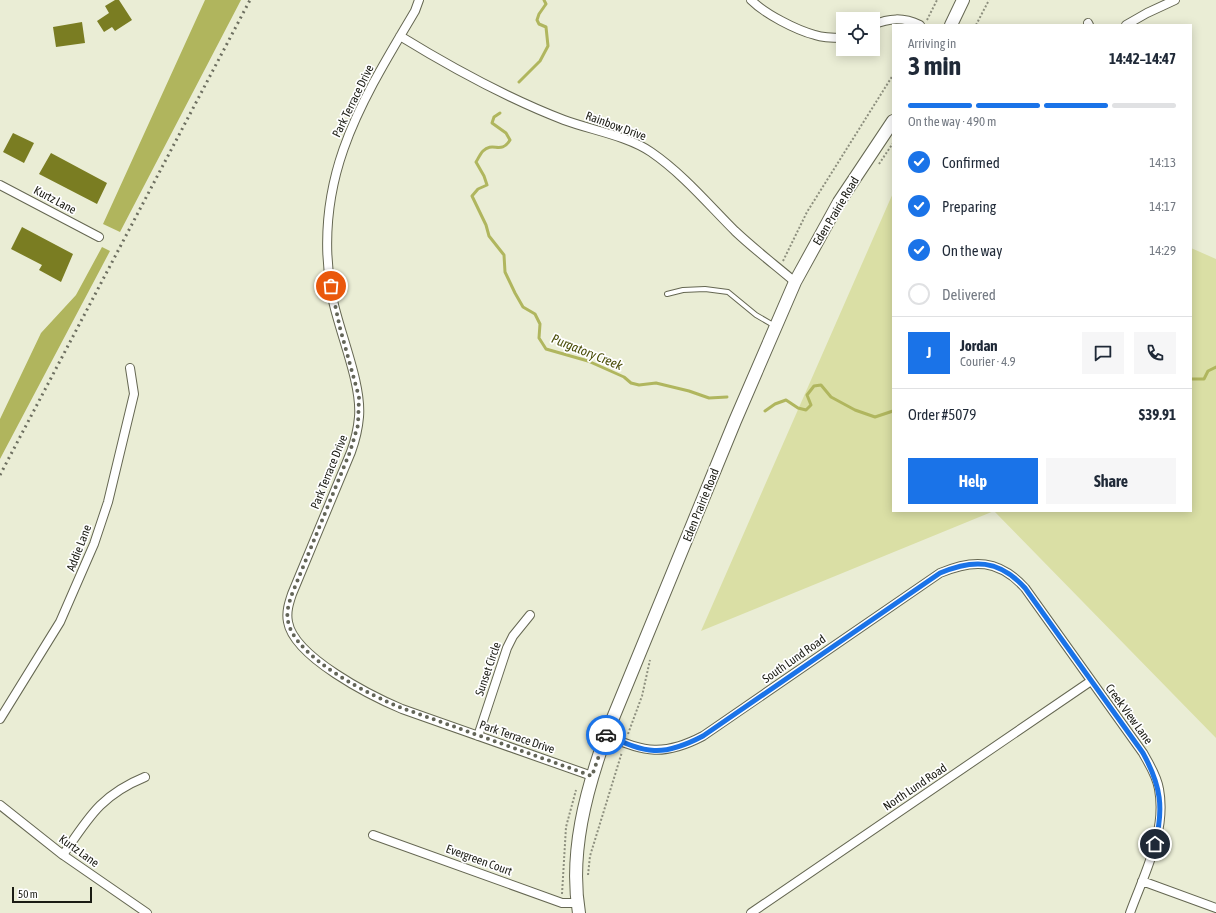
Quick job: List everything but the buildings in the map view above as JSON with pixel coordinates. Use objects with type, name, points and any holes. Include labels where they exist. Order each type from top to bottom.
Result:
[{"type":"main road","points":[[951,24],[963,0]]},
{"type":"main road","name":"Eden Prairie Road","points":[[578,908],[580,831],[592,776],[606,735],[794,282],[839,202],[892,122]]},
{"type":"street","name":"Park Terrace Drive","points":[[419,0],[415,11],[361,105],[337,166],[327,231],[328,264],[332,297],[359,397],[360,416],[357,434],[292,594],[288,608],[288,622],[294,635],[302,646],[346,680],[373,696],[478,736],[592,776]]},
{"type":"street","points":[[751,0],[767,12],[801,30],[822,37],[836,38]]},
{"type":"street","points":[[1128,24],[1147,12],[1175,0]]},
{"type":"street","points":[[880,22],[896,19],[909,20],[918,24]]},
{"type":"street","name":"Rainbow Drive","points":[[400,36],[476,79],[519,101],[564,120],[626,141],[650,152],[690,185],[736,231],[794,282]]},
{"type":"street","name":"Kurtz Lane","points":[[0,185],[99,237]]},
{"type":"street","name":"Addie Lane","points":[[0,719],[60,622],[78,584],[94,544],[108,502],[134,394],[130,368]]},
{"type":"street","name":"South Lund Road","points":[[606,735],[624,744],[650,751],[669,750],[686,744],[703,736],[940,573],[956,566],[974,563],[991,564]]},
{"type":"street","name":"Creek View Lane","points":[[991,564],[1015,577],[1025,588],[1143,753],[1152,770],[1159,788],[1161,807],[1160,825],[1130,913]]},
{"type":"street","name":"Sunset Circle","points":[[478,736],[512,636],[530,615]]},
{"type":"street","name":"North Lund Road","points":[[751,913],[1091,681]]},
{"type":"street","points":[[63,855],[102,802],[126,785],[145,777]]},
{"type":"street","name":"Kurtz Lane","points":[[0,805],[63,855],[147,913]]},
{"type":"street","name":"Evergreen Court","points":[[373,835],[578,908]]},
{"type":"street","points":[[1142,881],[1216,908]]},
{"type":"lane","points":[[667,294],[683,290],[705,289],[728,292],[756,315],[775,326]]},
{"type":"path","points":[[925,24],[937,0]]},
{"type":"path","points":[[977,24],[989,0]]},
{"type":"path","points":[[780,269],[807,212],[892,78]]},
{"type":"path","points":[[875,170],[892,144]]},
{"type":"path","points":[[588,877],[590,856],[624,744],[642,696],[650,656]]},
{"type":"green space","points":[[205,0],[241,0],[120,232],[103,224]]},
{"type":"green space","points":[[892,195],[892,512],[992,512],[701,631]]},
{"type":"green space","points":[[102,247],[110,251],[0,459],[0,419],[41,333],[76,295]]},
{"type":"green space","points":[[1192,248],[1216,259],[1216,738],[995,512],[1192,512]]},
{"type":"waterway","name":"Purgatory Creek","points":[[519,82],[540,61],[548,46],[546,27],[539,24],[537,20],[546,4],[544,0]]},
{"type":"waterway","name":"Purgatory Creek","points":[[500,113],[494,117],[492,123],[506,133],[510,140],[503,147],[490,147],[483,151],[476,162],[487,185],[478,189],[472,196],[486,225],[489,236],[504,255],[505,272],[515,293],[523,307],[535,314],[540,324],[539,338],[546,349],[588,361],[624,377],[631,383],[639,385],[656,383],[689,391],[709,398],[727,397]]},
{"type":"waterway","name":"Purgatory Creek","points":[[1192,379],[1204,379],[1208,371],[1216,367]]},
{"type":"waterway","name":"Purgatory Creek","points":[[765,411],[775,404],[786,400],[798,408],[806,410],[811,405],[807,395],[814,386],[821,385],[831,397],[855,410],[875,417],[892,411]]},
{"type":"railway","points":[[0,475],[250,0]]},
{"type":"way so far","points":[[331,286],[332,297],[359,397],[360,416],[357,434],[292,594],[288,608],[288,622],[294,635],[302,646],[321,662],[346,680],[373,696],[402,708],[592,776],[606,735]]},
{"type":"route","points":[[606,735],[624,744],[650,751],[669,750],[686,744],[703,736],[940,573],[956,566],[974,563],[991,564],[1015,577],[1025,588],[1143,753],[1159,788],[1161,807],[1160,825],[1155,844]]}]
